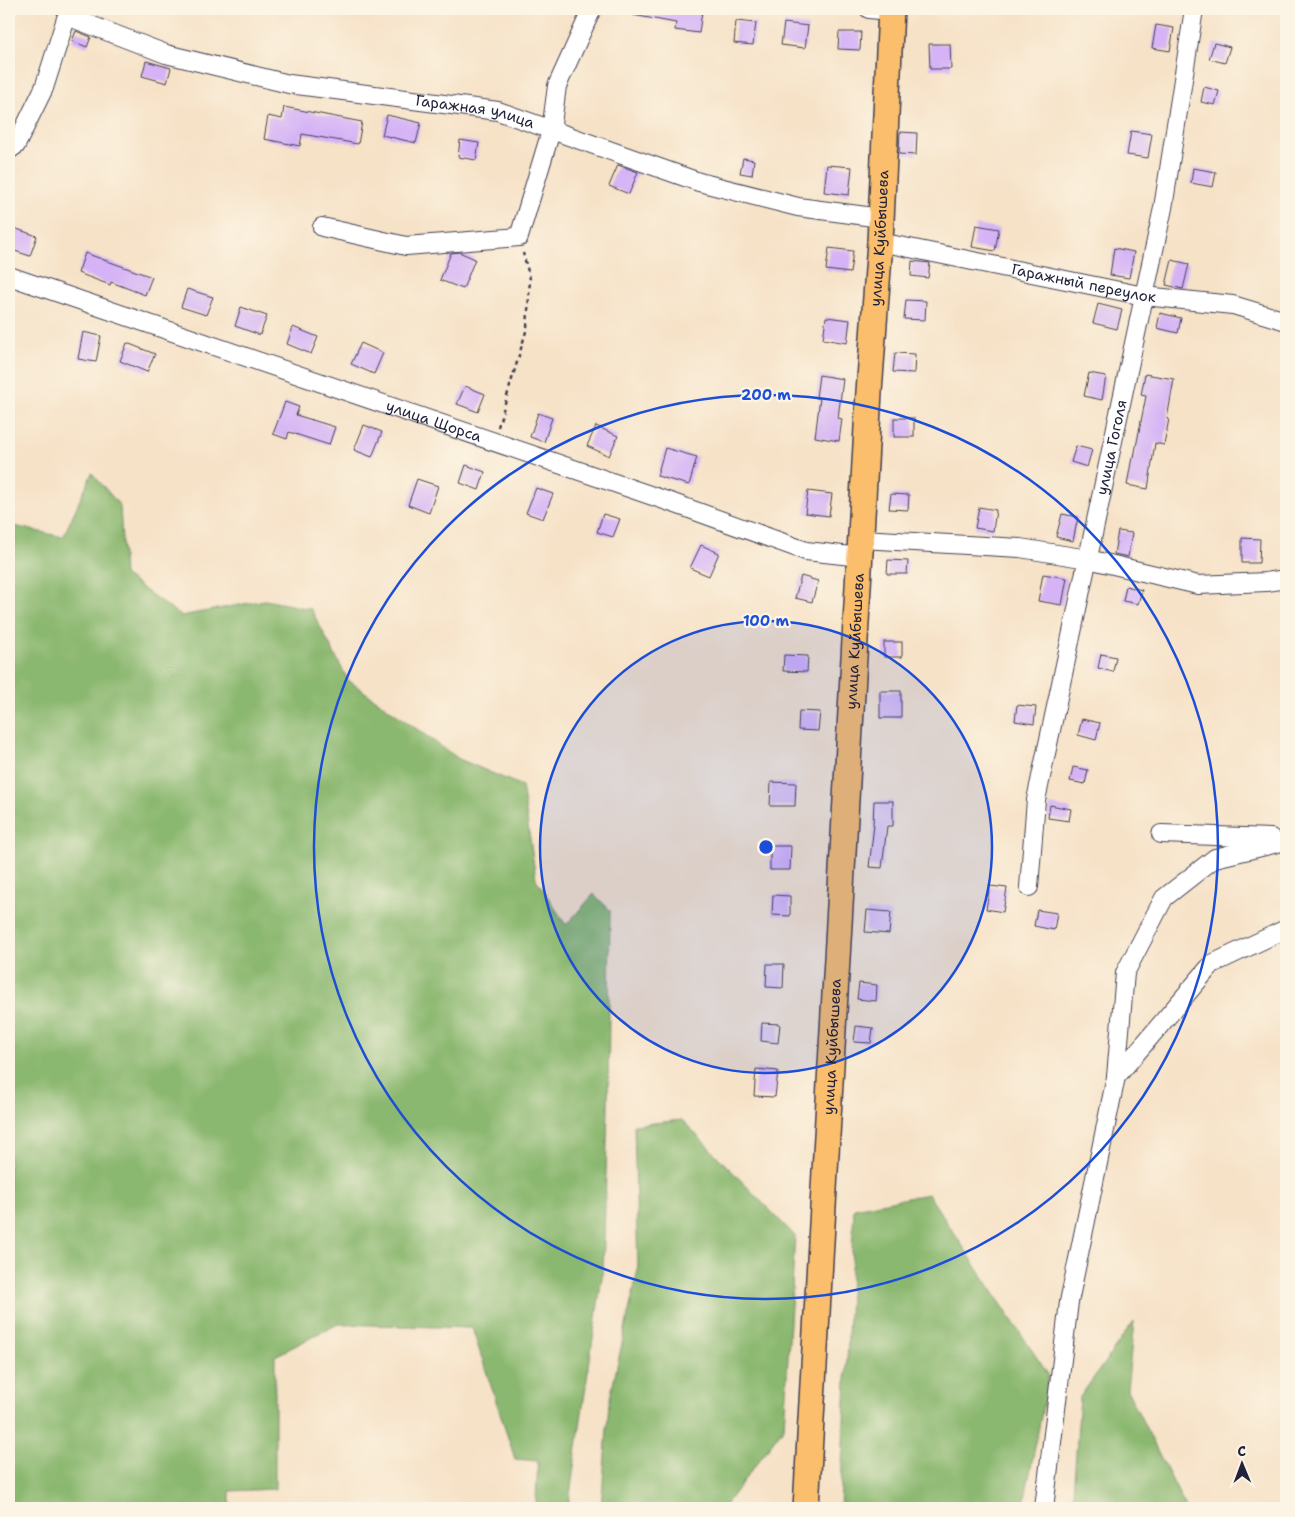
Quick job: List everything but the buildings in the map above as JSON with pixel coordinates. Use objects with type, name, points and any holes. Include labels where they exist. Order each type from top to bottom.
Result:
[{"type":"highway","name":"улица Куйбышева","points":[[806,1508],[880,230],[884,10]]},
{"type":"street","points":[[322,227],[406,246],[519,237],[551,131],[557,86],[592,9]]},
{"type":"street","name":"улица Гоголя","points":[[1029,887],[1036,800],[1163,208],[1194,9]]},
{"type":"street","points":[[9,150],[16,145],[44,88],[68,12]]},
{"type":"street","name":"Гаражная улица","points":[[68,12],[166,54],[289,84],[498,111],[699,182],[880,230]]},
{"type":"street","name":"Гаражный переулок","points":[[880,230],[1144,296],[1233,305],[1286,321]]},
{"type":"street","name":"улица Щорса","points":[[9,276],[673,503],[806,551],[861,548],[1020,548],[1088,559],[1198,585],[1266,582],[1286,579]]},
{"type":"street","points":[[1161,834],[1286,840]]},
{"type":"street","points":[[1044,1508],[1069,1302],[1116,1077],[1125,973],[1164,898],[1215,858],[1286,840]]},
{"type":"street","points":[[1116,1077],[1212,964],[1286,929]]},
{"type":"path","points":[[494,443],[527,328],[530,279],[519,237]]},
{"type":"green space","points":[[92,473],[120,506],[124,575],[181,616],[265,600],[311,609],[348,680],[459,759],[522,786],[536,879],[566,925],[594,894],[610,910],[608,1110],[603,1270],[568,1508],[552,1508],[536,1502],[538,1461],[515,1459],[472,1328],[338,1324],[275,1356],[275,1489],[230,1491],[230,1508],[9,1508],[9,525],[63,537]]},
{"type":"green space","points":[[682,1120],[795,1236],[784,1427],[723,1508],[601,1508],[609,1403],[638,1270],[634,1125]]},
{"type":"green space","points":[[928,1194],[1049,1376],[1023,1508],[840,1508],[854,1208]]},
{"type":"green space","points":[[1134,1321],[1127,1390],[1186,1508],[1072,1508],[1080,1397]]}]
